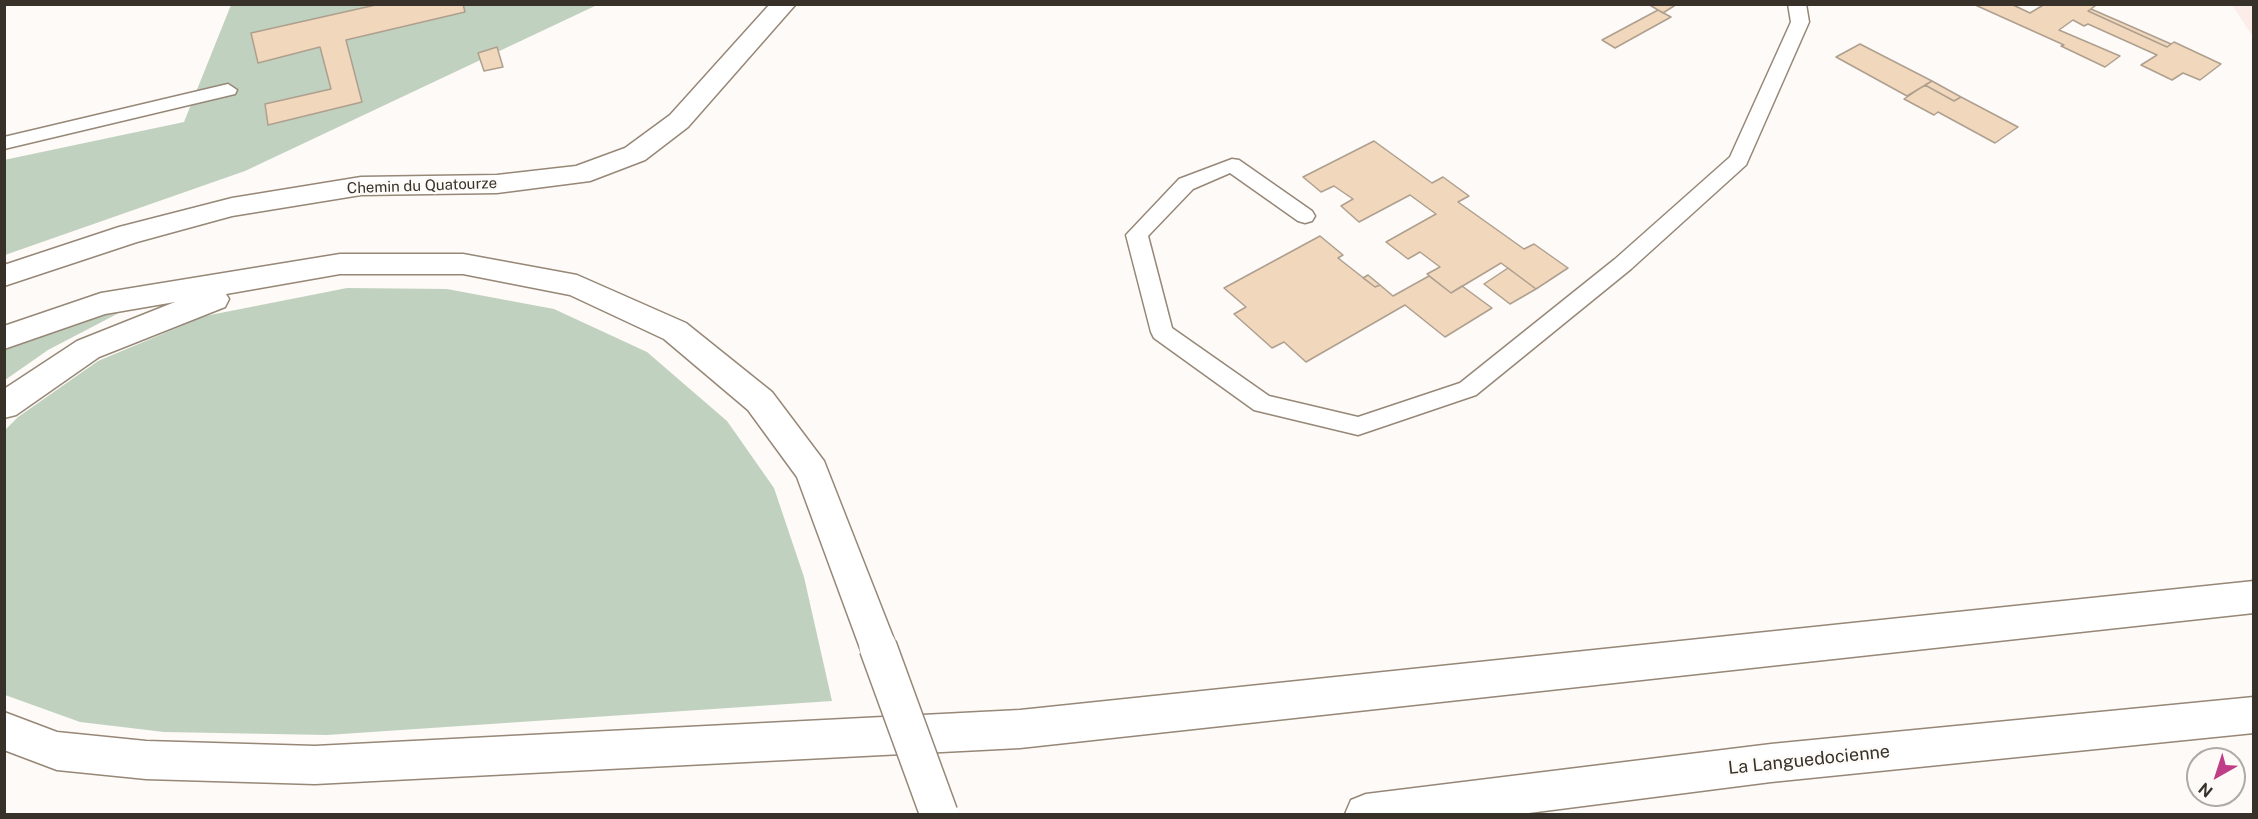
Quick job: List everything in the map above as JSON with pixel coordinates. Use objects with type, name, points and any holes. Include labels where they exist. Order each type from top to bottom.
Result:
[{"type":"main road","name":"Chemin du Quatourze","points":[[4,276],[129,234],[232,207],[360,186],[497,184],[580,175],[634,154],[679,121],[784,4]]},
{"type":"main road","points":[[4,406],[88,349],[202,302],[340,264]]},
{"type":"main road","points":[[4,338],[101,304],[340,264],[463,264],[577,286],[675,330],[760,401],[812,471],[939,814]]},
{"type":"main road","points":[[4,731],[57,751],[146,760],[315,765],[1020,729],[2253,597]]},
{"type":"main road","name":"La Languedocienne","points":[[1366,814],[1771,763],[2253,715]]},
{"type":"lane","points":[[1305,216],[1232,165],[1186,184],[1137,235],[1162,332],[1262,404],[1358,426],[1468,389],[1623,264],[1739,160],[1800,22],[1797,4]]},
{"type":"lane","points":[[4,143],[228,90]]},
{"type":"shaded area","points":[[2232,5],[2253,5],[2253,37]]},
{"type":"green space","points":[[231,5],[597,5],[245,171],[5,255],[4,160],[184,122]]},
{"type":"green space","points":[[347,288],[447,289],[554,309],[647,352],[727,421],[774,488],[804,577],[832,701],[327,735],[164,732],[80,722],[5,695],[5,430],[18,417],[98,361],[205,316]]},
{"type":"green space","points":[[138,303],[48,350],[5,380],[4,350]]},
{"type":"building","points":[[380,4],[463,4],[465,12],[346,40],[362,102],[268,125],[265,104],[331,89],[320,47],[258,63],[251,33]]},
{"type":"building","points":[[1648,4],[1677,4],[1663,13]]},
{"type":"building","points":[[1973,4],[2011,4],[2030,13],[2045,4],[2091,4],[2095,6],[2088,11],[2167,47],[2174,42],[2221,64],[2200,80],[2183,73],[2172,80],[2141,65],[2157,55],[2088,24],[2084,26],[2073,20],[2059,30],[2120,56],[2105,67],[2061,46],[2064,45]]},
{"type":"building","points":[[2091,9],[2171,44],[2167,47],[2088,11]]},
{"type":"building","points":[[1658,10],[1671,17],[1615,48],[1602,40]]},
{"type":"building","points":[[1860,44],[1932,81],[1907,96],[1836,57]]},
{"type":"building","points":[[497,47],[503,67],[484,71],[478,53]]},
{"type":"building","points":[[1932,81],[1961,97],[1954,101],[1925,85]]},
{"type":"building","points":[[1925,85],[1954,101],[1961,97],[2018,127],[1995,143],[1938,112],[1934,115],[1904,99]]},
{"type":"building","points":[[1374,141],[1432,183],[1443,177],[1469,196],[1458,202],[1524,249],[1534,244],[1568,268],[1536,289],[1501,263],[1451,293],[1427,274],[1440,267],[1420,252],[1408,259],[1386,242],[1436,214],[1410,195],[1359,222],[1341,206],[1353,199],[1334,186],[1321,192],[1303,177]]},
{"type":"building","points":[[1320,236],[1343,255],[1338,258],[1375,287],[1380,285],[1393,296],[1429,276],[1451,293],[1462,286],[1492,308],[1445,337],[1405,305],[1306,362],[1284,342],[1272,348],[1234,314],[1246,307],[1224,288]]},
{"type":"building","points":[[1508,268],[1536,289],[1510,304],[1484,284]]},
{"type":"building","points":[[1368,275],[1380,285],[1375,287],[1363,278]]}]
